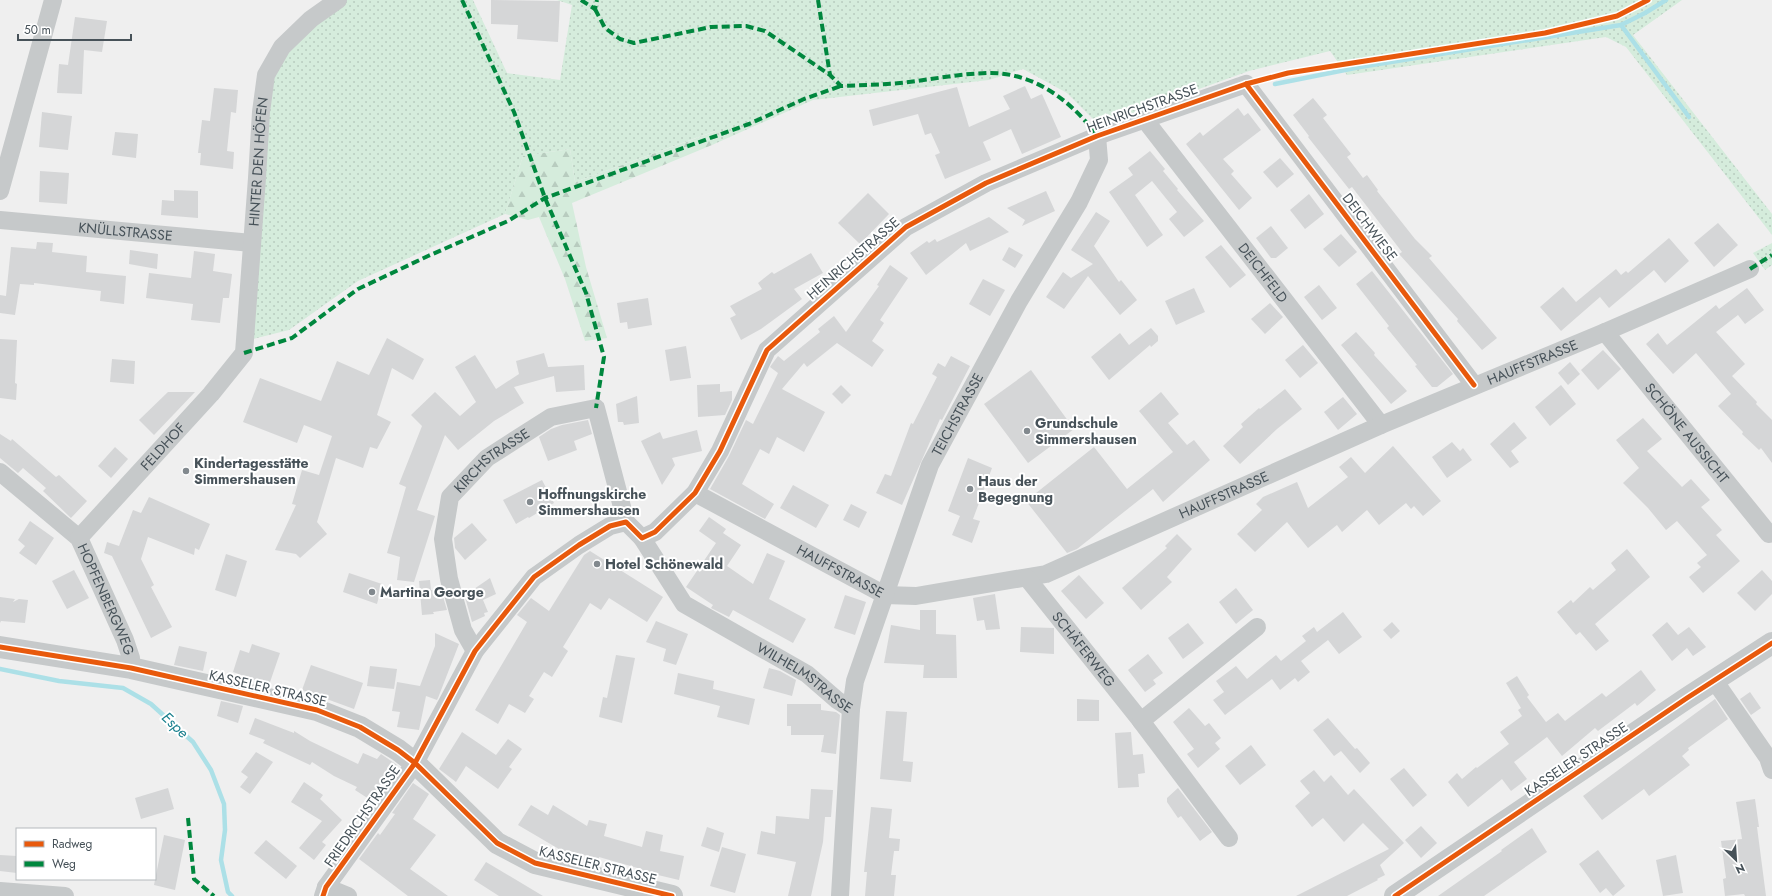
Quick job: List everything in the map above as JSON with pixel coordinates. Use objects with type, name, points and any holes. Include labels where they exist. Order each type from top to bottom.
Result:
[{"type":"street","points":[[0,191],[53,0]]},
{"type":"street","name":"HINTER DEN HÖFEN","points":[[244,353],[261,112],[266,75],[282,47],[311,19],[338,0]]},
{"type":"street","name":"HEINRICHSTRASSE","points":[[695,493],[720,451],[767,350],[906,227],[986,183],[1098,136],[1246,84]]},
{"type":"street","name":"DEICHWIESE","points":[[1246,84],[1474,385]]},
{"type":"street","name":"DEICHFELD","points":[[1145,120],[1381,424]]},
{"type":"street","name":"TEICHSTRASSE","points":[[851,709],[855,681],[930,465],[1019,301],[1079,202],[1099,160],[1098,136]]},
{"type":"street","name":"KNÜLLSTRASSE","points":[[0,220],[252,243]]},
{"type":"street","name":"HAUFFSTRASSE","points":[[695,493],[885,595],[916,596],[1046,574],[1381,424],[1605,332],[1750,269]]},
{"type":"street","name":"SCHÖNE AUSSICHT","points":[[1605,332],[1770,534]]},
{"type":"street","name":"FELDHOF","points":[[79,538],[212,394],[244,353]]},
{"type":"street","name":"KIRCHSTRASSE","points":[[475,651],[463,630],[449,579],[443,539],[450,496],[487,458],[551,417],[596,408],[626,522]]},
{"type":"street","name":"HOPFENBERGWEG","points":[[0,472],[79,538],[125,640],[131,658],[131,668]]},
{"type":"street","points":[[626,522],[642,538],[655,532],[695,493]]},
{"type":"street","name":"FRIEDRICHSTRASSE","points":[[324,892],[415,763],[475,651],[534,577],[579,545],[610,526],[626,522]]},
{"type":"street","name":"WILHELMSTRASSE","points":[[642,538],[684,604],[808,674],[837,700],[851,709],[840,896]]},
{"type":"street","name":"SCHÄFERWEG","points":[[1027,578],[1141,721],[1229,838]]},
{"type":"street","points":[[1141,721],[1257,627]]},
{"type":"street","name":"KASSELER STRASSE","points":[[1395,896],[1714,680],[1772,643]]},
{"type":"street","name":"KASSELER STRASSE","points":[[0,647],[131,668],[317,710],[360,727],[390,745],[415,763],[497,843],[535,863],[672,896]]},
{"type":"street","points":[[1714,680],[1768,758],[1772,770]]},
{"type":"street","points":[[0,891],[65,896]]},
{"type":"street","points":[[324,892],[348,896]]},
{"type":"green space","points":[[347,0],[473,0],[507,73],[560,80],[572,5],[557,0],[1682,0],[1633,35],[1772,214],[1772,235],[1626,47],[1606,37],[1347,75],[1330,51],[1249,71],[1099,125],[1067,93],[1023,69],[989,80],[813,100],[712,145],[715,131],[575,182],[570,149],[523,156],[505,214],[358,281],[289,330],[245,341],[273,73],[300,38]]},
{"type":"green space","points":[[716,131],[712,145],[572,203],[586,267],[607,338],[585,341],[565,279],[539,217],[528,220],[505,214],[523,156],[570,149],[575,182]]},
{"type":"green space","points":[[1772,243],[1772,265],[1765,270],[1753,253]]},
{"type":"building","points":[[491,0],[560,1],[558,42],[517,39],[518,25],[491,24]]},
{"type":"building","points":[[75,17],[107,21],[102,52],[84,50],[82,94],[57,93],[59,64],[68,65]]},
{"type":"building","points":[[1025,86],[1031,99],[1042,94],[1061,137],[1022,154],[1011,129],[983,142],[991,160],[945,179],[935,155],[940,153],[931,133],[925,135],[918,114],[873,126],[869,110],[957,87],[969,127],[1010,109],[1003,96]]},
{"type":"building","points":[[214,88],[238,90],[236,113],[231,112],[227,151],[234,152],[233,169],[200,165],[201,153],[198,153],[202,120],[210,121]]},
{"type":"building","points":[[1313,98],[1327,115],[1323,118],[1351,154],[1347,157],[1363,178],[1367,175],[1378,190],[1377,191],[1415,239],[1432,256],[1429,258],[1497,338],[1482,350],[1457,321],[1458,319],[1399,254],[1402,252],[1352,187],[1349,189],[1308,137],[1309,136],[1293,115]]},
{"type":"building","points":[[1238,108],[1244,116],[1248,113],[1261,130],[1223,159],[1234,171],[1231,174],[1252,198],[1239,210],[1186,144],[1200,132],[1203,136]]},
{"type":"building","points":[[42,112],[72,116],[68,150],[39,147]]},
{"type":"building","points":[[115,132],[138,134],[136,158],[112,155]]},
{"type":"building","points":[[1150,151],[1165,169],[1163,171],[1178,189],[1177,190],[1204,221],[1184,237],[1169,219],[1177,212],[1152,181],[1135,195],[1163,235],[1147,247],[1109,192],[1133,175],[1128,168]]},
{"type":"building","points":[[1280,158],[1294,174],[1277,188],[1263,172]]},
{"type":"building","points":[[40,171],[69,173],[67,204],[39,202]]},
{"type":"building","points":[[174,190],[198,191],[198,218],[161,215],[162,200],[174,201]]},
{"type":"building","points":[[1046,191],[1055,211],[1022,226],[1025,220],[1007,208]]},
{"type":"building","points":[[868,193],[889,214],[860,244],[838,223]]},
{"type":"building","points":[[1309,194],[1324,214],[1305,229],[1290,210]]},
{"type":"building","points":[[1096,212],[1110,221],[1094,246],[1119,282],[1121,280],[1137,300],[1120,315],[1088,276],[1064,309],[1046,297],[1063,272],[1071,278],[1093,264],[1071,250]]},
{"type":"building","points":[[989,217],[1009,232],[970,251],[966,243],[926,275],[910,253],[927,241],[929,243],[935,239],[937,242]]},
{"type":"building","points":[[1718,223],[1738,245],[1714,267],[1694,243]]},
{"type":"building","points":[[1271,226],[1288,248],[1276,258],[1271,258],[1256,238]]},
{"type":"building","points":[[1341,234],[1357,252],[1339,267],[1323,249]]},
{"type":"building","points":[[1669,238],[1689,261],[1665,283],[1654,270],[1609,308],[1600,297],[1561,331],[1540,307],[1563,287],[1576,302],[1616,269],[1621,275],[1626,271],[1628,273]]},
{"type":"building","points":[[37,242],[53,243],[52,252],[87,256],[86,272],[126,276],[124,304],[100,301],[101,291],[34,283],[34,285],[20,284],[15,315],[0,313],[0,295],[6,296],[11,247],[36,249]]},
{"type":"building","points":[[1221,245],[1246,275],[1230,288],[1205,257]]},
{"type":"building","points":[[1009,247],[1023,255],[1015,268],[1002,260]]},
{"type":"building","points":[[130,250],[158,254],[157,269],[129,264]]},
{"type":"building","points":[[194,251],[215,254],[213,271],[232,274],[229,298],[223,298],[220,323],[191,320],[193,304],[146,298],[149,273],[191,278]]},
{"type":"building","points":[[811,253],[823,273],[794,289],[802,299],[761,329],[741,340],[730,318],[736,315],[730,306],[762,289],[758,283],[772,272],[774,274]]},
{"type":"building","points":[[890,265],[908,278],[880,320],[884,323],[872,341],[884,350],[872,367],[837,343],[807,367],[804,363],[782,389],[825,412],[804,452],[777,437],[769,454],[760,449],[742,484],[774,504],[765,519],[710,489],[729,456],[746,420],[753,424],[778,373],[770,367],[778,356],[784,361],[820,332],[818,329],[834,316],[846,332],[879,286],[877,285]]},
{"type":"building","points":[[1372,271],[1453,374],[1437,387],[1432,387],[1415,366],[1417,365],[1387,328],[1389,326],[1356,284]]},
{"type":"building","points":[[983,279],[1005,290],[990,316],[969,304]]},
{"type":"building","points":[[1319,285],[1337,308],[1322,320],[1304,297]]},
{"type":"building","points":[[1194,288],[1205,312],[1176,325],[1165,301]]},
{"type":"building","points":[[1747,288],[1764,310],[1745,324],[1738,315],[1716,332],[1745,364],[1732,376],[1772,420],[1772,463],[1761,448],[1759,450],[1742,434],[1743,432],[1718,406],[1731,394],[1696,353],[1673,374],[1646,344],[1658,333],[1667,345],[1716,305],[1719,309]]},
{"type":"building","points":[[648,298],[652,325],[628,329],[627,322],[620,323],[617,303]]},
{"type":"building","points":[[1270,303],[1283,317],[1265,334],[1251,319]]},
{"type":"building","points":[[1151,328],[1158,336],[1158,341],[1151,347],[1150,345],[1109,380],[1091,357],[1120,333],[1129,345]]},
{"type":"building","points":[[1356,332],[1375,353],[1374,355],[1407,391],[1391,404],[1341,345]]},
{"type":"building","points":[[387,338],[424,359],[413,380],[392,368],[377,415],[391,422],[377,449],[370,447],[363,468],[336,458],[317,522],[327,534],[300,558],[296,554],[275,550],[296,505],[292,504],[302,470],[319,475],[332,436],[304,425],[297,443],[243,422],[260,378],[321,401],[337,361],[369,375]]},
{"type":"building","points":[[0,339],[17,340],[15,383],[17,384],[16,400],[0,398]]},
{"type":"building","points":[[1303,345],[1318,363],[1300,378],[1285,360]]},
{"type":"building","points":[[686,346],[691,378],[670,381],[665,350]]},
{"type":"building","points":[[1603,350],[1621,369],[1598,390],[1581,370]]},
{"type":"building","points":[[544,353],[548,367],[584,365],[585,390],[556,392],[554,376],[514,387],[524,403],[494,421],[458,450],[445,435],[417,510],[435,516],[414,582],[397,580],[400,557],[387,553],[406,487],[399,484],[422,426],[411,415],[435,392],[460,416],[476,402],[455,367],[475,355],[496,389],[519,374],[516,361]]},
{"type":"building","points":[[951,356],[970,366],[942,420],[940,419],[902,505],[876,493],[885,474],[891,476],[911,423],[913,424],[937,377],[932,374],[938,363],[945,367]]},
{"type":"building","points":[[112,359],[135,361],[134,384],[110,382]]},
{"type":"building","points":[[1570,362],[1580,374],[1568,385],[1558,373]]},
{"type":"building","points":[[1031,370],[1074,429],[1028,463],[984,404]]},
{"type":"building","points":[[720,384],[720,392],[732,391],[732,400],[725,415],[698,417],[697,385]]},
{"type":"building","points":[[841,385],[851,395],[842,404],[832,394]]},
{"type":"building","points":[[1561,385],[1576,404],[1550,426],[1535,407]]},
{"type":"building","points":[[1285,389],[1302,409],[1277,429],[1240,464],[1223,446],[1243,427],[1241,424],[1259,408],[1260,409]]},
{"type":"building","points":[[168,392],[195,392],[154,435],[139,420]]},
{"type":"building","points":[[1161,392],[1179,414],[1168,423],[1187,445],[1194,440],[1210,460],[1163,502],[1153,489],[1077,549],[1067,553],[1026,501],[1094,447],[1127,489],[1173,452],[1139,411]]},
{"type":"building","points":[[637,396],[639,423],[624,425],[623,422],[618,422],[616,404]]},
{"type":"building","points":[[1343,397],[1357,414],[1338,430],[1324,412]]},
{"type":"building","points":[[1643,418],[1662,439],[1647,451],[1682,487],[1691,479],[1710,500],[1701,507],[1722,530],[1716,535],[1740,561],[1703,593],[1689,577],[1701,567],[1697,563],[1707,555],[1677,521],[1666,530],[1648,508],[1623,483],[1639,468],[1616,440]]},
{"type":"building","points":[[588,420],[592,434],[574,441],[577,450],[548,461],[539,437],[551,429],[562,425]]},
{"type":"building","points":[[1514,422],[1527,438],[1511,451],[1519,462],[1510,468],[1490,444]]},
{"type":"building","points":[[697,430],[702,451],[672,458],[675,465],[662,485],[641,441],[660,432],[663,439]]},
{"type":"building","points":[[0,434],[11,441],[12,439],[56,477],[59,475],[87,501],[71,518],[43,491],[46,488],[23,468],[18,473],[0,458]]},
{"type":"building","points":[[1452,442],[1460,451],[1463,448],[1472,460],[1447,478],[1432,457]]},
{"type":"building","points":[[1393,446],[1441,501],[1423,516],[1414,506],[1411,509],[1406,503],[1379,525],[1367,510],[1342,532],[1337,525],[1308,548],[1287,522],[1255,552],[1237,534],[1262,510],[1256,504],[1263,497],[1297,482],[1308,508],[1348,477],[1339,467],[1351,457],[1365,473]]},
{"type":"building","points":[[115,447],[128,459],[111,478],[98,466]]},
{"type":"building","name":"Haus der Begegnung","points":[[968,458],[992,468],[973,519],[980,521],[972,543],[952,535],[960,516],[948,511]]},
{"type":"building","name":"Hoffnungskirche Simmershausen","points":[[542,480],[554,503],[516,524],[503,500]]},
{"type":"building","points":[[793,485],[829,505],[816,528],[780,508]]},
{"type":"building","points":[[149,497],[210,524],[199,550],[195,548],[194,555],[148,537],[141,559],[154,585],[151,587],[172,627],[151,638],[112,556],[104,553],[107,542],[119,546],[133,510],[141,513]]},
{"type":"building","points":[[851,504],[867,512],[859,528],[843,520]]},
{"type":"building","points":[[709,517],[726,529],[723,533],[741,545],[727,566],[753,584],[767,553],[785,561],[769,599],[806,619],[793,643],[733,610],[729,617],[711,608],[713,605],[686,587],[716,543],[699,531]]},
{"type":"building","points":[[30,521],[54,538],[36,565],[19,553],[25,546],[18,540]]},
{"type":"building","points":[[472,523],[487,540],[465,560],[455,548],[454,538]]},
{"type":"building","points":[[1177,534],[1192,549],[1167,577],[1172,582],[1141,610],[1122,588],[1167,548],[1165,546]]},
{"type":"building","points":[[1627,549],[1650,577],[1595,624],[1609,641],[1596,651],[1580,632],[1576,635],[1557,612],[1571,600],[1573,603],[1590,587],[1593,590],[1616,570],[1611,563]]},
{"type":"building","points":[[590,551],[663,597],[647,622],[609,598],[601,610],[590,603],[563,647],[568,651],[552,677],[544,672],[529,696],[534,699],[525,713],[509,704],[498,724],[475,710],[527,622],[517,615],[531,598],[549,611],[584,555]]},
{"type":"building","points":[[226,554],[247,561],[236,597],[215,590]]},
{"type":"building","points":[[74,570],[89,598],[67,609],[52,581]]},
{"type":"building","points":[[1762,570],[1772,581],[1772,594],[1755,611],[1737,593]]},
{"type":"building","points":[[349,573],[382,584],[377,604],[343,592]]},
{"type":"building","points":[[1079,575],[1104,603],[1086,619],[1061,591]]},
{"type":"building","points":[[490,578],[496,594],[483,600],[488,612],[484,613],[485,616],[472,622],[465,597],[475,593],[474,589]]},
{"type":"building","points":[[430,580],[431,590],[441,590],[447,610],[433,612],[434,614],[422,615],[419,581]]},
{"type":"building","points":[[1236,588],[1253,610],[1236,624],[1219,602]]},
{"type":"building","points":[[995,594],[1000,629],[986,630],[984,620],[977,621],[973,598]]},
{"type":"building","points":[[845,595],[866,602],[855,635],[834,628]]},
{"type":"building","points":[[0,597],[15,599],[13,602],[19,599],[28,600],[25,623],[1,621],[0,623]]},
{"type":"building","points":[[920,610],[936,610],[936,634],[956,635],[957,678],[923,678],[924,665],[884,663],[891,625],[920,630]]},
{"type":"building","points":[[1343,612],[1362,637],[1339,654],[1328,640],[1301,661],[1310,672],[1298,682],[1295,678],[1280,690],[1272,679],[1225,715],[1213,700],[1224,692],[1216,681],[1236,666],[1247,679],[1276,655],[1281,661],[1306,641],[1302,636],[1314,627],[1317,632]]},
{"type":"building","points":[[656,621],[688,634],[676,665],[663,661],[666,649],[646,642]]},
{"type":"building","points":[[1392,622],[1400,631],[1391,639],[1383,630]]},
{"type":"building","points":[[1667,622],[1678,635],[1689,627],[1706,647],[1693,656],[1687,648],[1672,661],[1652,635]]},
{"type":"building","points":[[1188,623],[1204,643],[1183,659],[1168,638]]},
{"type":"building","points":[[1021,627],[1054,628],[1054,654],[1020,652]]},
{"type":"building","points":[[435,633],[459,644],[438,698],[437,700],[426,696],[419,730],[397,727],[400,712],[392,711],[397,682],[420,686],[435,646]]},
{"type":"building","points":[[252,644],[280,653],[269,685],[233,672],[240,650],[249,653]]},
{"type":"building","points":[[179,646],[207,652],[203,671],[174,665]]},
{"type":"building","points":[[1148,654],[1163,673],[1153,680],[1156,684],[1145,692],[1128,670]]},
{"type":"building","points":[[616,655],[635,658],[622,723],[599,717],[603,697],[607,698]]},
{"type":"building","points":[[311,665],[363,683],[354,709],[302,690]]},
{"type":"building","points":[[370,666],[397,669],[394,689],[367,686]]},
{"type":"building","points":[[769,668],[780,671],[796,680],[792,696],[763,688]]},
{"type":"building","points":[[1641,670],[1656,690],[1637,706],[1635,703],[1598,731],[1595,728],[1562,756],[1547,737],[1514,762],[1527,779],[1511,791],[1502,779],[1468,807],[1448,782],[1457,773],[1462,779],[1476,767],[1477,768],[1509,744],[1500,732],[1522,716],[1518,710],[1521,708],[1506,683],[1517,676],[1529,695],[1527,697],[1546,722],[1558,713],[1565,721],[1602,693],[1606,697]]},
{"type":"building","points":[[678,673],[714,681],[713,689],[755,699],[749,725],[717,717],[720,706],[674,694]]},
{"type":"building","points":[[1750,692],[1761,708],[1751,715],[1740,699]]},
{"type":"building","points":[[1077,699],[1099,700],[1099,721],[1077,721]]},
{"type":"building","points":[[1715,699],[1728,719],[1688,748],[1689,750],[1682,756],[1690,765],[1649,796],[1644,789],[1602,820],[1583,796]]},
{"type":"building","points":[[221,701],[243,706],[238,723],[217,716]]},
{"type":"building","points":[[787,704],[821,704],[821,710],[836,712],[840,715],[836,754],[821,752],[824,735],[791,735],[791,726],[787,726]]},
{"type":"building","points":[[1189,708],[1205,726],[1209,723],[1221,738],[1215,743],[1220,749],[1198,768],[1187,754],[1194,749],[1173,722]]},
{"type":"building","points":[[886,711],[907,712],[903,761],[913,762],[911,782],[880,779]]},
{"type":"building","points":[[255,718],[294,733],[294,731],[310,741],[358,764],[363,753],[377,759],[381,754],[397,765],[376,789],[379,790],[372,801],[355,790],[357,787],[334,776],[312,762],[310,765],[263,743],[265,740],[249,734]]},
{"type":"building","points":[[1328,718],[1355,749],[1357,748],[1370,763],[1360,773],[1341,751],[1334,756],[1313,730]]},
{"type":"building","points":[[462,732],[496,755],[508,739],[522,749],[509,767],[512,769],[498,789],[466,766],[456,782],[439,769]]},
{"type":"building","points":[[1131,732],[1133,755],[1143,754],[1145,773],[1138,774],[1139,787],[1118,788],[1115,733]]},
{"type":"building","points":[[1251,745],[1266,765],[1240,785],[1225,766]]},
{"type":"building","points":[[256,752],[273,762],[250,794],[240,787],[248,777],[241,772]]},
{"type":"building","points":[[1404,768],[1427,795],[1413,807],[1390,779]]},
{"type":"building","points":[[1314,770],[1324,782],[1331,775],[1348,795],[1354,789],[1404,843],[1380,865],[1385,875],[1347,896],[1296,896],[1389,849],[1363,823],[1344,842],[1323,818],[1312,827],[1295,806],[1310,793],[1300,781]]},
{"type":"building","points":[[304,782],[323,795],[320,799],[342,820],[322,842],[326,845],[314,860],[299,848],[322,821],[291,802]]},
{"type":"building","points":[[413,783],[429,794],[413,819],[436,835],[410,869],[448,896],[408,896],[359,859],[378,833],[380,835],[395,814],[392,813]]},
{"type":"building","points":[[168,788],[174,809],[141,819],[135,798]]},
{"type":"building","points":[[1178,788],[1212,832],[1200,841],[1181,816],[1178,818],[1167,802],[1167,798]]},
{"type":"building","points":[[811,789],[833,790],[831,817],[825,817],[823,842],[811,896],[788,896],[796,862],[757,854],[761,831],[775,834],[776,816],[809,819]]},
{"type":"building","points":[[1755,799],[1766,896],[1745,896],[1744,894],[1725,896],[1723,879],[1726,878],[1721,841],[1742,839],[1736,802]]},
{"type":"building","points":[[531,805],[548,815],[553,805],[587,826],[589,820],[607,824],[604,836],[642,847],[646,831],[663,835],[660,851],[684,856],[679,880],[641,871],[641,869],[599,857],[599,859],[566,850],[564,852],[518,825]]},
{"type":"building","points":[[871,807],[892,809],[889,838],[900,839],[899,851],[894,851],[891,875],[896,875],[894,896],[865,896],[867,872],[864,872]]},
{"type":"building","points":[[1421,826],[1437,843],[1421,858],[1405,840]]},
{"type":"building","points":[[707,827],[724,833],[719,852],[701,846]]},
{"type":"building","points":[[1532,828],[1547,852],[1484,896],[1438,896],[1502,851],[1501,850]]},
{"type":"building","points":[[164,835],[185,840],[175,890],[154,885]]},
{"type":"building","points":[[266,840],[297,866],[286,879],[254,853]]},
{"type":"building","points":[[722,847],[746,854],[735,893],[710,886]]},
{"type":"building","points":[[1598,850],[1625,886],[1613,896],[1606,888],[1600,893],[1579,864]]},
{"type":"building","points":[[0,855],[16,856],[16,873],[0,871]]},
{"type":"building","points":[[1676,855],[1683,893],[1663,896],[1656,860]]},
{"type":"building","points":[[486,862],[543,896],[499,896],[474,880]]},
{"type":"waterway","points":[[1275,84],[1360,67],[1621,25],[1666,0]]},
{"type":"waterway","points":[[1621,25],[1689,117]]},
{"type":"waterway","name":"Espe","points":[[0,669],[59,681],[123,688],[151,704],[193,742],[211,770],[224,804],[225,830],[221,860],[228,892],[232,896]]},
{"type":"marked path","points":[[462,0],[514,112],[545,198],[586,293],[604,357],[596,408]]},
{"type":"marked path","points":[[581,0],[595,9],[597,0]]},
{"type":"marked path","points":[[818,0],[830,75]]},
{"type":"marked path","points":[[595,9],[605,28],[620,39],[634,43],[711,27],[746,26],[765,31],[830,75],[841,86],[900,83],[980,73],[1007,74],[1023,78],[1038,84],[1065,101],[1097,136]]},
{"type":"marked path","points":[[244,353],[292,338],[358,289],[508,221],[545,198],[749,124],[804,99],[841,86]]},
{"type":"marked path","points":[[1750,269],[1772,255]]},
{"type":"marked path","points":[[188,818],[194,879],[214,896]]},
{"type":"cycle path","points":[[323,896],[326,887],[415,763],[475,651],[534,577],[579,545],[610,526],[626,522],[642,538],[655,532],[695,493],[720,451],[767,350],[906,227],[986,183],[1097,136],[1246,84],[1288,73],[1545,33],[1617,16],[1648,0]]},
{"type":"cycle path","points":[[1246,84],[1474,385]]},
{"type":"cycle path","points":[[1395,896],[1687,698],[1772,643]]},
{"type":"cycle path","points":[[0,647],[131,668],[317,710],[360,727],[398,750],[415,763],[497,843],[535,863],[672,896]]},
{"type":"place","name":"Grundschule Simmershausen","points":[[1027,431]]},
{"type":"place","name":"Kindertagesstätte Simmershausen","points":[[186,471]]},
{"type":"place","name":"Haus der Begegnung","points":[[970,489]]},
{"type":"place","name":"Hoffnungskirche Simmershausen","points":[[530,502]]},
{"type":"place","name":"Hotel Schönewald","points":[[597,564]]},
{"type":"place","name":"Martina George","points":[[372,592]]}]
